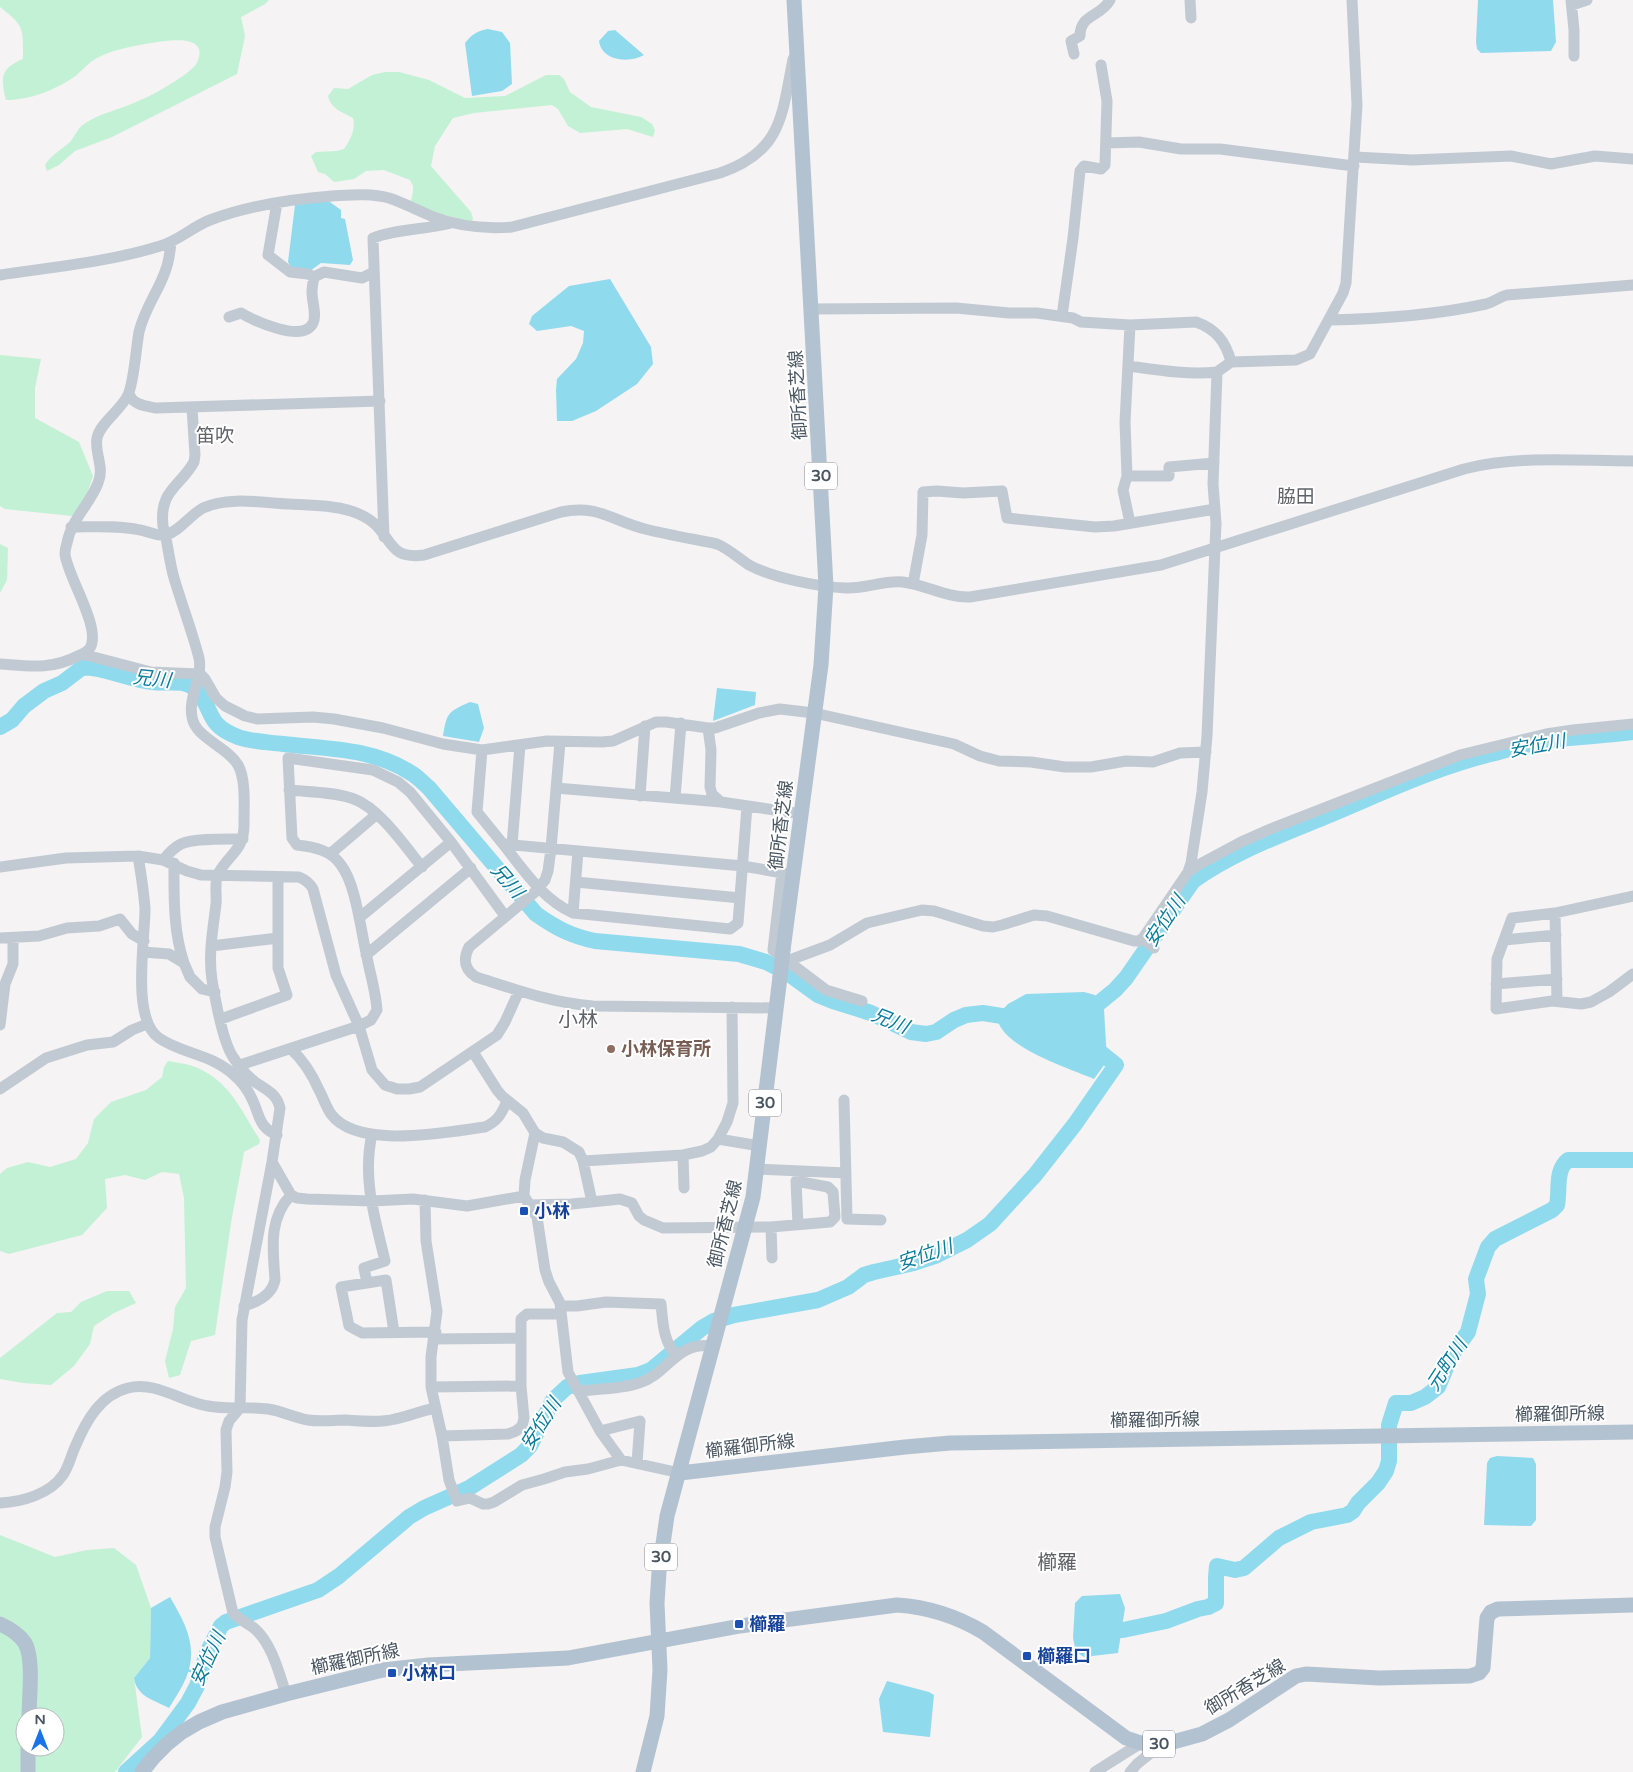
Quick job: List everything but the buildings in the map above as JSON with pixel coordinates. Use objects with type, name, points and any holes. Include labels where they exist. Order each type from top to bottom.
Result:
[{"type":"main road","name":"御所香芝線","points":[[643,1772],[657,1716],[659,1693],[658,1572],[667,1516],[680,1473],[722,1309],[746,1228],[757,1170],[780,977],[785,956],[788,874],[802,814],[821,665],[826,586],[794,0]]},
{"type":"main road","name":"櫛羅御所線","points":[[680,1473],[950,1443],[1633,1432]]},
{"type":"main road","name":"御所香芝線","points":[[659,1642],[740,1626],[897,1605],[932,1609],[956,1617],[984,1632],[1126,1738],[1141,1744],[1162,1744],[1202,1734],[1217,1727],[1296,1676],[1306,1674],[1404,1678],[1470,1676],[1479,1674],[1483,1668],[1486,1618],[1491,1612],[1498,1609],[1633,1604]]},
{"type":"main road","points":[[0,1624],[14,1632],[26,1644],[29,1662],[29,1707]]},
{"type":"main road","name":"櫛羅御所線","points":[[142,1772],[167,1744],[199,1722],[222,1712],[286,1694],[406,1666],[568,1658],[659,1642]]},
{"type":"main road","points":[[28,1757],[28,1772]]},
{"type":"street","points":[[1074,54],[1071,41],[1080,36],[1081,25],[1085,20],[1104,8],[1110,0]]},
{"type":"street","points":[[1190,0],[1191,18]]},
{"type":"street","points":[[1129,366],[1165,371],[1205,373],[1218,372],[1231,362],[1296,360],[1310,354],[1343,293],[1346,283],[1357,86],[1352,0]]},
{"type":"street","points":[[1574,56],[1572,2],[1587,0]]},
{"type":"street","points":[[0,275],[100,260],[151,249],[170,243],[210,220],[277,203],[316,197],[360,194],[375,195],[390,198],[451,223],[492,229],[512,227],[736,167],[753,157],[774,135],[781,118],[796,43]]},
{"type":"street","points":[[1062,316],[1074,238],[1080,171],[1084,166],[1101,169],[1105,165],[1107,101],[1101,65]]},
{"type":"street","points":[[1106,143],[1139,142],[1181,148],[1220,149],[1354,161],[1504,155],[1551,164],[1595,156],[1633,159]]},
{"type":"street","points":[[277,203],[268,255],[290,272],[308,274],[314,277]]},
{"type":"street","points":[[384,537],[373,238],[401,230],[434,228],[451,223]]},
{"type":"street","points":[[0,664],[52,666],[62,664],[90,648],[92,634],[81,596],[66,560],[65,553],[71,527],[98,483],[101,468],[97,437],[100,429],[118,410],[129,393],[144,314],[166,272],[170,243]]},
{"type":"street","points":[[314,277],[324,272],[362,278],[374,272]]},
{"type":"street","points":[[229,317],[240,313],[271,328],[302,331],[309,328],[313,323],[314,315],[312,292],[314,277]]},
{"type":"street","points":[[1329,320],[1374,320],[1401,317],[1488,304],[1507,295],[1633,285]]},
{"type":"street","points":[[812,309],[956,308],[1009,313],[1028,312],[1073,318],[1081,322],[1130,325],[1186,321],[1206,325],[1223,340],[1231,362]]},
{"type":"street","points":[[1130,325],[1125,422],[1127,476],[1123,490],[1130,523]]},
{"type":"street","points":[[785,956],[830,945],[867,923],[922,910],[934,911],[983,926],[993,927],[1002,926],[1034,915],[1046,916],[1134,941],[1139,941],[1142,938],[1188,872],[1202,792],[1206,752],[1214,548],[1214,463],[1218,372]]},
{"type":"street","points":[[129,393],[130,398],[136,402],[156,408],[380,401]]},
{"type":"street","points":[[192,408],[194,462],[167,496],[162,520],[174,577],[198,656],[199,677],[192,700],[192,719],[196,727],[238,764],[241,772],[244,823],[243,839],[239,848],[218,876],[211,946],[211,968],[228,1047],[249,1076],[272,1093],[278,1101],[280,1108],[277,1135],[244,1306],[240,1335],[240,1408],[226,1430],[227,1472],[215,1527],[216,1545],[237,1617],[254,1628],[266,1644],[278,1668],[286,1694]]},
{"type":"street","points":[[71,527],[127,528],[166,535],[204,508],[224,503],[242,502],[330,506],[346,509],[370,520],[394,550],[403,555],[414,557],[424,556],[560,512],[588,510],[602,513],[644,529],[717,544],[726,548],[739,559],[762,571],[826,586],[848,588],[888,582],[914,584],[952,596],[970,597],[1147,568],[1484,464],[1524,461],[1633,461]]},
{"type":"street","points":[[1127,476],[1169,476],[1169,467],[1214,463]]},
{"type":"street","points":[[914,584],[922,535],[923,492],[937,491],[963,494],[1002,492],[1007,518],[1096,528],[1215,509]]},
{"type":"street","points":[[82,654],[151,672],[205,679],[216,698],[229,709],[257,719],[313,717],[350,721],[443,744],[482,750],[547,741],[613,741],[656,722],[681,723],[708,728],[724,726],[770,710],[780,709],[814,713],[954,744],[980,756],[998,761],[1031,762],[1065,767],[1091,767],[1126,761],[1153,762],[1180,753],[1206,752]]},
{"type":"street","points":[[675,798],[681,723]]},
{"type":"street","points":[[1188,872],[1241,842],[1268,830],[1460,755],[1546,734],[1633,724]]},
{"type":"street","points":[[640,796],[645,726]]},
{"type":"street","points":[[708,728],[711,750],[710,787],[712,794],[721,802]]},
{"type":"street","points":[[560,742],[548,871],[537,890],[469,947],[466,954],[466,967],[470,973],[476,977],[519,991],[569,1005],[776,1008]]},
{"type":"street","points":[[507,844],[520,745]]},
{"type":"street","points":[[482,750],[476,812],[507,844],[537,890],[559,906],[573,913],[730,929],[738,923],[748,806]]},
{"type":"street","points":[[240,1066],[359,1026],[371,1020],[377,1010],[349,878],[341,864],[330,854],[297,845],[292,838],[288,758],[373,770],[398,782],[410,792],[451,842],[505,916]]},
{"type":"street","points":[[556,788],[721,802],[802,814]]},
{"type":"street","points":[[289,790],[350,798],[364,804],[377,814],[422,867]]},
{"type":"street","points":[[330,854],[377,814]]},
{"type":"street","points":[[215,992],[202,989],[190,977],[180,952],[168,861],[176,847],[188,842],[243,839]]},
{"type":"street","points":[[359,918],[451,842]]},
{"type":"street","points":[[507,844],[743,866],[788,874]]},
{"type":"street","points":[[573,913],[578,851]]},
{"type":"street","points":[[138,856],[144,898],[142,983],[144,1015],[147,1024],[150,1030],[159,1038],[213,1060],[235,1075],[252,1097],[264,1128],[277,1135]]},
{"type":"street","points":[[0,866],[66,858],[138,856],[168,861],[194,874],[299,877],[311,884],[336,975],[359,1026],[372,1070],[386,1085],[397,1089],[420,1087],[497,1035],[502,1029],[519,991]]},
{"type":"street","points":[[366,955],[471,868]]},
{"type":"street","points":[[221,1019],[287,995],[278,968],[278,877]]},
{"type":"street","points":[[576,882],[740,898]]},
{"type":"street","points":[[1633,896],[1555,913],[1512,918],[1497,959],[1496,1009],[1538,1002],[1557,1001],[1582,1004],[1591,1002],[1609,992],[1633,974]]},
{"type":"street","points":[[1555,913],[1557,1001]]},
{"type":"street","points":[[0,938],[39,936],[67,928],[99,926],[120,920],[143,946],[169,954],[184,963]]},
{"type":"street","points":[[1504,940],[1556,935]]},
{"type":"street","points":[[0,1025],[4,984],[13,964],[13,938]]},
{"type":"street","points":[[211,946],[278,938]]},
{"type":"street","points":[[1142,938],[1154,948]]},
{"type":"street","points":[[785,956],[826,990],[862,1001]]},
{"type":"street","points":[[1496,984],[1556,979]]},
{"type":"street","points":[[584,1161],[683,1155],[711,1147],[728,1122],[733,1102],[732,1007]]},
{"type":"street","points":[[0,1089],[46,1058],[87,1044],[113,1042],[132,1030],[147,1024]]},
{"type":"street","points":[[291,1049],[309,1069],[330,1112],[337,1121],[347,1127],[372,1134],[404,1137],[486,1127],[500,1117],[508,1101]]},
{"type":"street","points":[[473,1052],[498,1090],[508,1101],[523,1112],[535,1133],[543,1138],[563,1142],[572,1146],[578,1152],[584,1161],[592,1202]]},
{"type":"street","points":[[844,1100],[847,1219],[881,1220]]},
{"type":"street","points":[[535,1133],[525,1180],[526,1200],[537,1217],[545,1270],[560,1303],[566,1361],[571,1381],[600,1431],[621,1460]]},
{"type":"street","points":[[367,1283],[364,1268],[385,1261],[368,1183],[372,1134]]},
{"type":"street","points":[[718,1139],[760,1146]]},
{"type":"street","points":[[683,1155],[688,1184]]},
{"type":"street","points":[[272,1162],[291,1195],[297,1198],[372,1201],[401,1198],[467,1206],[526,1200],[592,1202],[612,1199],[627,1200],[632,1204],[639,1216],[662,1228],[746,1228],[771,1227],[798,1225],[830,1222],[834,1217],[834,1192],[828,1187],[796,1181],[798,1225]]},
{"type":"street","points":[[757,1170],[846,1173]]},
{"type":"street","points":[[244,1306],[261,1299],[273,1288],[275,1280],[273,1232],[279,1210],[291,1195]]},
{"type":"street","points":[[425,1200],[426,1241],[438,1311],[431,1357],[431,1387],[442,1436],[448,1480],[457,1501],[470,1498],[483,1504],[488,1504],[522,1484],[565,1472],[588,1469],[621,1460],[680,1473]]},
{"type":"street","points":[[771,1227],[772,1258]]},
{"type":"street","points":[[394,1332],[386,1280],[341,1287],[349,1326],[362,1333],[394,1332],[435,1336],[521,1338]]},
{"type":"street","points":[[442,1436],[499,1435],[516,1432],[522,1426],[524,1418],[521,1386],[521,1319],[527,1314],[606,1302],[662,1304],[664,1329],[674,1352]]},
{"type":"street","points":[[578,1391],[640,1383],[651,1378],[674,1352],[693,1346],[713,1346]]},
{"type":"street","points":[[431,1387],[521,1386]]},
{"type":"street","points":[[0,1503],[26,1500],[58,1482],[64,1474],[80,1434],[97,1407],[106,1398],[118,1391],[131,1387],[159,1389],[198,1404],[280,1411],[309,1420],[384,1421],[435,1408]]},
{"type":"street","points":[[600,1431],[640,1421],[637,1463]]},
{"type":"street","points":[[1095,1772],[1141,1744]]},
{"type":"street","points":[[1130,1772],[1162,1744]]},
{"type":"green space","points":[[0,0],[269,0],[241,17],[245,36],[237,74],[112,137],[75,151],[59,165],[47,171],[45,165],[47,161],[70,142],[84,124],[96,117],[130,105],[172,83],[194,67],[198,60],[199,51],[196,45],[180,40],[121,49],[94,60],[74,77],[50,90],[33,96],[6,100],[3,85],[4,74],[10,66],[23,59],[23,41],[21,29],[14,19],[0,7]]},
{"type":"green space","points":[[385,72],[399,72],[429,80],[465,98],[505,96],[546,75],[559,75],[564,79],[570,92],[591,107],[641,117],[652,124],[655,130],[653,137],[627,129],[580,133],[568,126],[558,109],[552,105],[474,113],[453,118],[435,146],[431,166],[471,212],[473,219],[470,222],[410,205],[413,186],[410,180],[384,170],[366,171],[354,179],[334,182],[325,174],[318,172],[311,156],[316,152],[344,149],[354,127],[353,118],[334,107],[328,96],[334,88],[348,89],[372,75]]},
{"type":"green space","points":[[0,355],[41,359],[35,388],[35,418],[79,442],[93,476],[82,509],[72,516],[5,509],[0,506]]},
{"type":"green space","points":[[0,544],[8,548],[7,580],[0,593]]},
{"type":"green space","points":[[168,1061],[198,1068],[210,1074],[235,1099],[260,1140],[259,1144],[244,1152],[231,1223],[215,1335],[191,1341],[180,1375],[169,1378],[165,1361],[173,1329],[175,1307],[186,1288],[184,1198],[179,1174],[162,1172],[145,1180],[125,1175],[105,1179],[107,1208],[82,1235],[9,1254],[0,1251],[0,1174],[7,1168],[28,1162],[50,1167],[76,1159],[88,1143],[94,1119],[111,1102],[146,1090],[162,1077],[164,1067]]},
{"type":"green space","points":[[107,1291],[129,1291],[136,1303],[114,1313],[94,1326],[90,1344],[74,1366],[51,1385],[0,1379],[0,1358],[57,1313],[71,1312],[81,1302]]},
{"type":"green space","points":[[0,1535],[55,1557],[87,1550],[114,1548],[136,1565],[151,1608],[150,1658],[134,1678],[142,1737],[115,1772],[0,1772]]},
{"type":"water","points":[[1478,0],[1553,0],[1556,42],[1551,51],[1481,53],[1477,49],[1476,42]]},
{"type":"water","points":[[488,29],[502,32],[510,43],[512,84],[502,91],[472,96],[465,43],[475,33]]},
{"type":"water","points":[[615,30],[644,55],[624,60],[611,57],[605,53],[599,41],[608,31]]},
{"type":"water","points":[[320,201],[330,202],[341,210],[341,218],[345,219],[353,260],[350,265],[321,263],[310,271],[291,267],[288,262],[295,205]]},
{"type":"water","points":[[610,279],[651,347],[653,364],[637,384],[596,411],[572,421],[557,421],[557,379],[576,359],[583,343],[584,331],[571,326],[537,331],[529,324],[532,316],[569,286]]},
{"type":"water","points":[[717,688],[756,692],[755,705],[713,721]]},
{"type":"water","points":[[470,702],[478,704],[484,728],[479,742],[443,736],[450,714],[457,708]]},
{"type":"water","points":[[1084,992],[1095,995],[1104,1009],[1107,1061],[1094,1079],[1027,1050],[1005,1033],[999,1024],[999,1013],[1008,1004],[1026,994]]},
{"type":"water","points":[[1497,1456],[1533,1458],[1536,1464],[1536,1520],[1531,1526],[1484,1525],[1487,1463],[1490,1458]]},
{"type":"water","points":[[1120,1594],[1125,1608],[1118,1653],[1084,1657],[1076,1652],[1073,1638],[1075,1603],[1082,1596]]},
{"type":"water","points":[[170,1597],[185,1626],[191,1646],[191,1656],[186,1678],[169,1708],[142,1694],[134,1678],[150,1658],[151,1608]]},
{"type":"water","points":[[887,1681],[934,1695],[930,1737],[883,1732],[879,1699]]},
{"type":"waterway","name":"兄川","points":[[0,727],[12,720],[24,706],[44,691],[62,683],[83,667],[101,669],[144,681],[175,682],[190,685],[205,702],[219,727],[238,737],[254,741],[365,754],[396,765],[414,775],[429,788],[536,914],[571,934],[595,941],[739,954],[766,962],[789,974],[818,995],[871,1013],[911,1032],[926,1034],[936,1032],[954,1020],[966,1015],[983,1013],[1020,1019]]},
{"type":"waterway","name":"安位川","points":[[1083,1016],[1115,990],[1126,978],[1193,881],[1223,862],[1272,838],[1407,782],[1473,759],[1550,740],[1633,732]]},
{"type":"waterway","name":"安位川","points":[[126,1772],[160,1741],[188,1703],[197,1686],[207,1653],[221,1626],[226,1622],[318,1590],[339,1576],[409,1517],[424,1508],[469,1488],[521,1455],[530,1446],[553,1400],[567,1387],[580,1383],[638,1375],[651,1370],[702,1328],[714,1321],[734,1315],[818,1300],[848,1287],[864,1275],[935,1256],[967,1240],[990,1224],[1035,1175],[1075,1124],[1116,1065],[1090,1044]]},
{"type":"waterway","name":"元町川","points":[[1101,1631],[1123,1630],[1166,1621],[1208,1607],[1216,1603],[1217,1566],[1235,1570],[1244,1568],[1279,1538],[1311,1522],[1347,1515],[1353,1511],[1386,1471],[1389,1461],[1389,1425],[1396,1403],[1411,1403],[1425,1397],[1438,1387],[1451,1356],[1468,1332],[1478,1294],[1476,1279],[1488,1247],[1495,1239],[1552,1210],[1557,1205],[1561,1169],[1568,1160],[1633,1160]]},
{"type":"waterway","points":[[187,1670],[201,1674]]},
{"type":"place","name":"小林保育所","points":[[611,1049]]},
{"type":"place","name":"小林","points":[[524,1211]]},
{"type":"place","name":"櫛羅","points":[[739,1624]]},
{"type":"place","name":"櫛羅口","points":[[1027,1656]]},
{"type":"place","name":"小林口","points":[[392,1673]]},
{"type":"district","name":"笛吹","points":[[215,436]]},
{"type":"district","name":"脇田","points":[[1296,497]]},
{"type":"district","name":"小林","points":[[578,1020]]},
{"type":"district","name":"櫛羅","points":[[1057,1563]]}]
